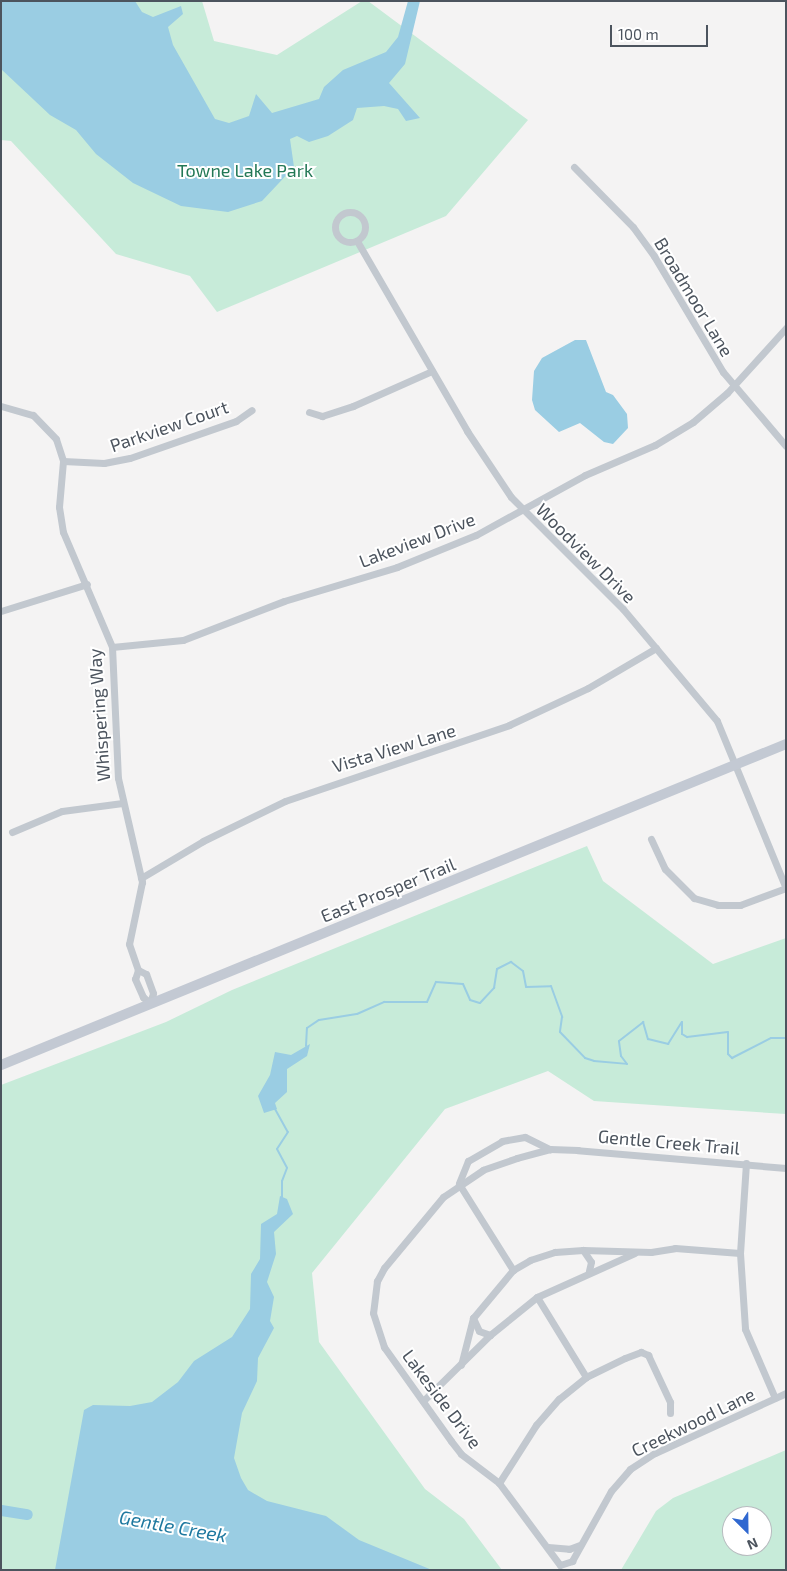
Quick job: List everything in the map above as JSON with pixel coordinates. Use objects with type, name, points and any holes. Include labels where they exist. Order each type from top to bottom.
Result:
[{"type":"main road","name":"East Prosper Trail","points":[[1,1065],[737,766],[786,744]]},
{"type":"street","name":"Broadmoor Lane","points":[[574,168],[609,200],[654,256],[702,343],[734,385],[786,446]]},
{"type":"street","points":[[344,214],[356,214],[364,222],[364,233],[357,240],[346,242],[338,235],[336,224],[344,214]]},
{"type":"street","name":"Woodview Drive","points":[[357,240],[488,465],[522,511],[623,608],[717,721],[786,888]]},
{"type":"street","name":"Lakeview Drive","points":[[112,647],[166,644],[197,635],[284,602],[435,553],[522,511],[585,474],[668,438],[705,412],[734,385],[786,328]]},
{"type":"street","points":[[309,412],[322,416],[353,406],[432,371]]},
{"type":"street","name":"Whispering Way","points":[[1,406],[41,420],[56,439],[63,461],[60,518],[112,647],[114,736],[122,803],[141,878],[129,933],[138,970],[135,979],[143,998],[150,1003],[153,993],[146,974],[138,970]]},
{"type":"street","name":"Parkview Court","points":[[63,461],[104,463],[130,458],[236,421],[252,410]]},
{"type":"street","points":[[1,612],[87,584]]},
{"type":"street","name":"Vista View Lane","points":[[141,878],[203,841],[285,801],[509,725],[588,688],[656,648]]},
{"type":"street","points":[[12,832],[62,811],[122,803]]},
{"type":"street","points":[[651,840],[665,869],[694,898],[718,905],[740,905],[786,888]]},
{"type":"street","name":"Gentle Creek Trail","points":[[375,1331],[373,1298],[384,1268],[458,1184],[468,1161],[502,1141],[525,1137],[550,1149],[746,1163],[786,1168]]},
{"type":"street","name":"Gentle Creek Trail","points":[[458,1184],[484,1170],[550,1149]]},
{"type":"street","points":[[746,1163],[740,1253],[745,1329],[775,1398]]},
{"type":"street","points":[[458,1184],[513,1270]]},
{"type":"street","points":[[461,1365],[473,1318],[513,1270],[555,1252],[583,1250],[637,1252],[675,1248],[740,1253]]},
{"type":"street","points":[[583,1250],[591,1262],[590,1272]]},
{"type":"street","points":[[423,1401],[490,1335],[537,1297],[637,1252]]},
{"type":"street","points":[[537,1297],[586,1377]]},
{"type":"street","points":[[473,1318],[479,1331],[490,1335]]},
{"type":"street","name":"Lakeside Drive","points":[[375,1331],[461,1454],[499,1483],[560,1565],[572,1560]]},
{"type":"street","points":[[499,1483],[536,1425],[586,1377],[641,1352],[648,1355],[670,1402],[670,1412]]},
{"type":"street","name":"Creekwood Lane","points":[[572,1560],[611,1491],[630,1469],[655,1453],[786,1394]]},
{"type":"street","points":[[548,1547],[569,1550],[581,1544]]},
{"type":"green space","name":"Towne Lake Park","points":[[1,1],[202,1],[214,41],[277,55],[362,1],[368,1],[528,120],[446,216],[217,312],[190,276],[116,254],[11,141],[1,140]]},
{"type":"green space","points":[[587,846],[603,881],[713,964],[786,938],[786,1114],[594,1101],[548,1071],[445,1109],[312,1273],[319,1342],[425,1489],[464,1519],[502,1570],[1,1570],[1,1085],[166,1022],[232,990]]},
{"type":"green space","points":[[786,1450],[786,1570],[621,1570],[656,1511],[673,1498]]},
{"type":"water","points":[[1,1],[135,1],[142,12],[153,17],[181,6],[183,14],[168,27],[173,45],[215,119],[229,123],[249,116],[256,94],[272,113],[319,99],[324,87],[343,70],[386,52],[398,37],[408,1],[420,1],[405,64],[389,83],[420,118],[406,121],[398,109],[384,106],[357,108],[353,120],[328,136],[309,142],[297,136],[290,139],[294,167],[262,201],[228,212],[181,206],[133,183],[96,154],[76,130],[50,115],[1,69]]},
{"type":"water","points":[[575,340],[586,340],[606,392],[613,395],[627,414],[628,428],[613,444],[604,442],[580,423],[559,432],[535,410],[532,400],[534,371],[542,358]]},
{"type":"water","points":[[310,1044],[307,1056],[287,1069],[287,1092],[275,1103],[277,1109],[264,1113],[258,1096],[270,1075],[275,1052],[291,1055]]},
{"type":"water","points":[[280,1196],[287,1199],[293,1214],[274,1232],[276,1254],[267,1282],[274,1297],[270,1321],[274,1328],[258,1358],[257,1381],[242,1413],[234,1458],[241,1478],[248,1490],[267,1501],[326,1516],[359,1540],[432,1570],[55,1570],[84,1410],[93,1405],[130,1406],[152,1402],[178,1382],[194,1361],[232,1337],[250,1309],[251,1274],[260,1259],[261,1224],[277,1214]]},
{"type":"waterway","points":[[306,1046],[307,1028],[319,1020],[357,1014],[384,1002],[427,1002],[436,982],[463,984],[470,1000],[480,1003],[494,988],[497,969],[511,962],[523,971],[526,987],[551,986],[562,1017],[560,1032],[585,1058],[594,1061],[627,1064],[621,1056],[619,1041],[643,1022],[648,1039],[668,1044],[682,1022],[682,1034],[687,1037],[728,1032],[728,1054],[732,1058],[771,1038],[786,1038]]},
{"type":"waterway","points":[[275,1109],[288,1132],[277,1149],[287,1168],[282,1181],[282,1197]]},
{"type":"waterway","name":"Gentle Creek","points":[[1,1510],[27,1514]]}]
